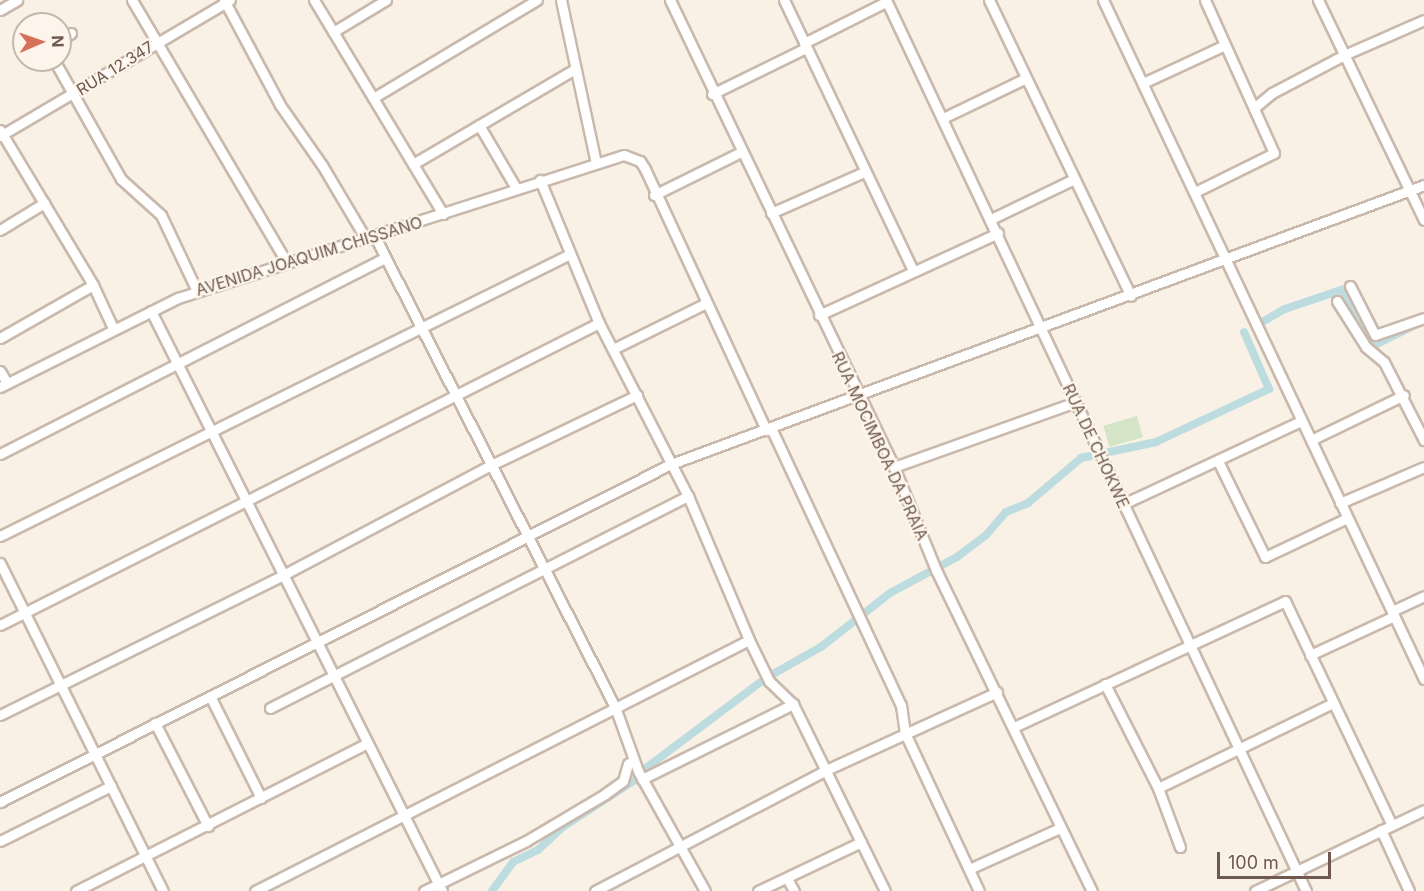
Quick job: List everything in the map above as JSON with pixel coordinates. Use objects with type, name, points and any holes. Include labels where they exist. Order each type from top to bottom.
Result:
[{"type":"street","points":[[0,10],[17,0]]},
{"type":"street","points":[[132,0],[287,263]]},
{"type":"street","points":[[314,0],[443,214]]},
{"type":"street","points":[[333,32],[386,0]]},
{"type":"street","points":[[373,98],[537,0]]},
{"type":"street","points":[[561,0],[596,163]]},
{"type":"street","name":"RUA MOCIMBOA DA PRAIA","points":[[670,0],[712,94],[857,396],[894,467],[936,568],[1092,891]]},
{"type":"street","points":[[784,0],[864,172],[913,270]]},
{"type":"street","points":[[989,0],[1131,296]]},
{"type":"street","points":[[1103,0],[1424,679]]},
{"type":"street","points":[[1195,192],[1274,153],[1205,0]]},
{"type":"street","points":[[1318,0],[1424,220]]},
{"type":"street","points":[[227,1],[280,105],[385,258],[615,707],[642,778],[705,891]]},
{"type":"street","name":"RUA 12.347","points":[[1,133],[74,93],[227,1]]},
{"type":"street","points":[[712,94],[886,1]]},
{"type":"street","name":"RUA DE CHOKWE","points":[[886,1],[998,233],[1040,328],[1306,891]]},
{"type":"street","points":[[1254,108],[1272,93],[1344,55],[1424,20]]},
{"type":"street","points":[[1143,83],[1225,45]]},
{"type":"street","points":[[413,164],[575,69]]},
{"type":"street","points":[[61,72],[121,179],[160,215],[197,291]]},
{"type":"street","points":[[943,118],[1026,78]]},
{"type":"street","points":[[479,125],[516,188]]},
{"type":"street","points":[[1,133],[93,285],[114,328]]},
{"type":"street","points":[[741,152],[654,195],[901,705],[905,733],[978,888],[966,891]]},
{"type":"street","name":"AVENIDA JOAQUIM CHISSANO","points":[[3,385],[114,328],[197,291],[370,238],[596,163],[630,156],[640,161],[654,195]]},
{"type":"street","points":[[771,213],[864,172]]},
{"type":"street","points":[[991,219],[1074,179]]},
{"type":"street","points":[[540,180],[599,323],[688,496],[749,640],[769,681],[793,704],[885,891]]},
{"type":"street","points":[[0,802],[526,535],[671,464],[1131,296],[1424,185]]},
{"type":"street","points":[[0,230],[44,203]]},
{"type":"street","points":[[819,315],[998,233]]},
{"type":"street","points":[[0,536],[570,254]]},
{"type":"street","points":[[0,454],[385,258]]},
{"type":"street","points":[[0,338],[93,285]]},
{"type":"street","points":[[1350,286],[1376,335],[1424,318]]},
{"type":"street","points":[[1337,301],[1366,347],[1384,362],[1404,395],[1424,440]]},
{"type":"street","points":[[613,349],[706,303]]},
{"type":"street","points":[[151,311],[249,502],[440,887]]},
{"type":"street","points":[[0,625],[249,502],[599,323]]},
{"type":"street","points":[[0,371],[3,385]]},
{"type":"street","points":[[0,715],[285,574],[490,465],[637,395]]},
{"type":"street","points":[[1311,440],[1404,395]]},
{"type":"street","points":[[894,467],[1076,402]]},
{"type":"street","points":[[1123,504],[1301,421]]},
{"type":"street","points":[[1218,461],[1265,557],[1347,518]]},
{"type":"street","points":[[1340,503],[1424,466]]},
{"type":"street","points":[[270,708],[688,496]]},
{"type":"street","points":[[0,563],[163,891]]},
{"type":"street","points":[[1310,655],[1424,596]]},
{"type":"street","points":[[1014,727],[1189,643],[1285,601],[1392,825]]},
{"type":"street","points":[[255,891],[404,813],[749,640]]},
{"type":"street","points":[[1105,684],[1158,788],[1180,847]]},
{"type":"street","points":[[595,891],[679,844],[825,770],[997,692]]},
{"type":"street","points":[[210,696],[261,798]]},
{"type":"street","points":[[642,778],[793,704]]},
{"type":"street","points":[[1158,788],[1333,704]]},
{"type":"street","points":[[155,723],[208,826]]},
{"type":"street","points":[[76,891],[368,743]]},
{"type":"street","points":[[424,891],[440,887],[526,841],[605,794],[623,781],[628,764],[634,760]]},
{"type":"street","points":[[0,841],[111,786]]},
{"type":"street","points":[[1255,891],[1424,810]]},
{"type":"street","points":[[969,869],[1060,828]]},
{"type":"street","points":[[1381,830],[1409,891]]},
{"type":"street","points":[[758,891],[861,842]]},
{"type":"street","points":[[787,878],[794,891]]},
{"type":"green space","points":[[1137,416],[1143,437],[1109,447],[1103,426]]},
{"type":"waterway","points":[[1257,325],[1285,309],[1344,289],[1350,310],[1371,347],[1419,323]]},
{"type":"waterway","points":[[492,891],[513,862],[538,850],[563,827],[641,776],[646,768],[766,678],[821,647],[890,593],[957,557],[986,535],[1006,512],[1028,503],[1081,458],[1156,442],[1269,389],[1244,332]]}]
